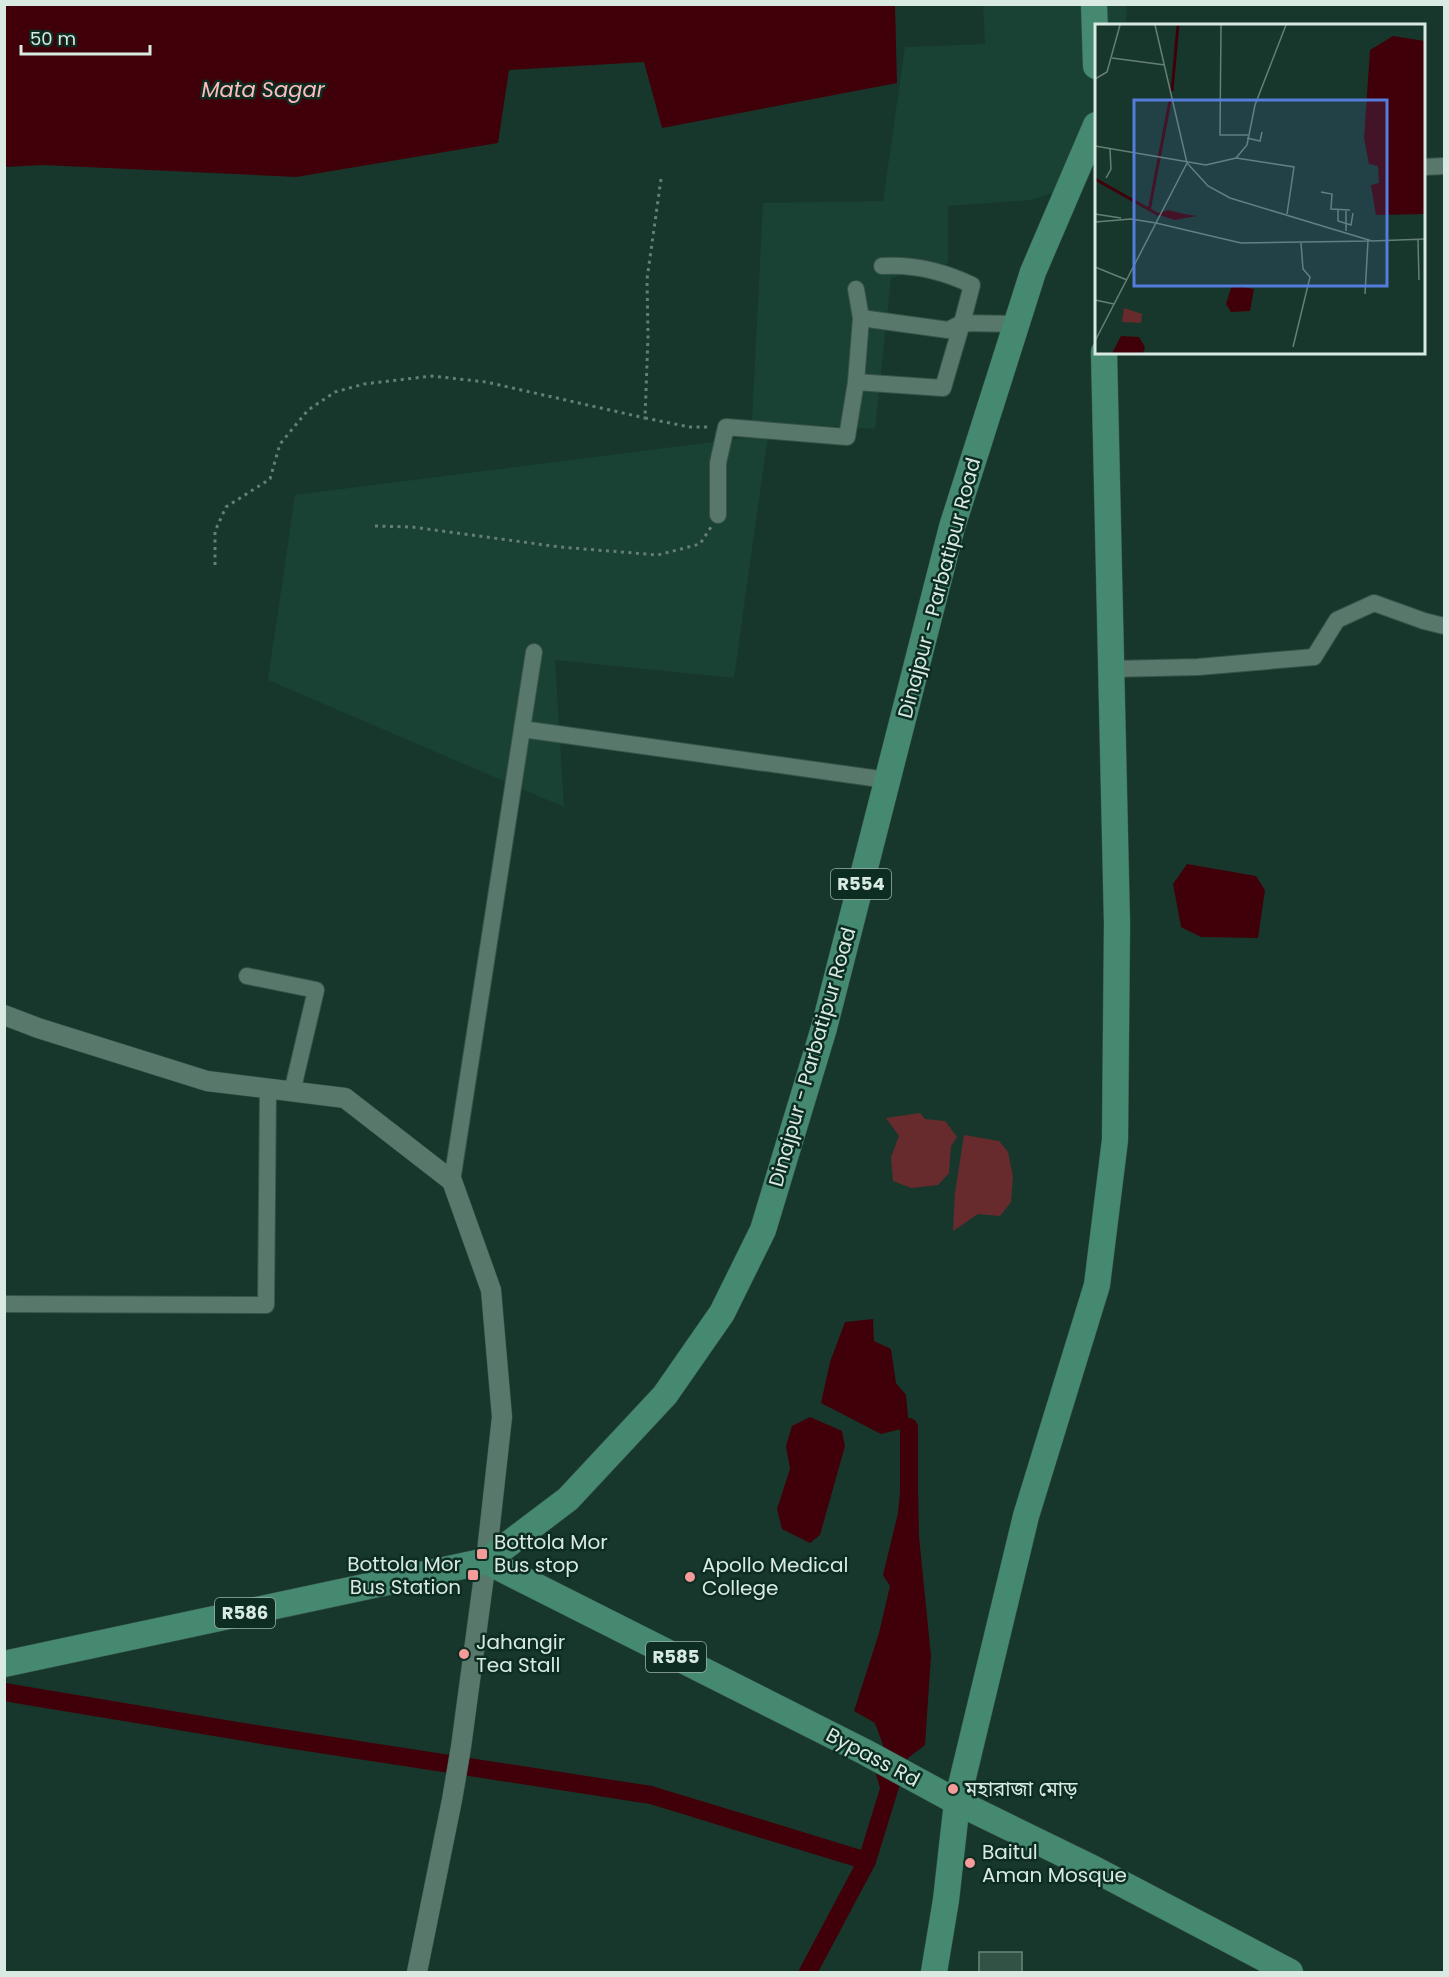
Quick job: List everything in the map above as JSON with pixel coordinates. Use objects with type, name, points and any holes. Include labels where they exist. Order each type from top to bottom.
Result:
[{"type":"main road","points":[[1094,4],[1095,35]]},
{"type":"main road","name":"Dinajpur - Parbatipur Road","points":[[486,1561],[568,1498],[665,1395],[722,1312],[763,1230],[824,1028],[952,527],[1033,272],[1095,127]]},
{"type":"main road","points":[[934,1972],[946,1900],[957,1802],[1026,1516],[1098,1285],[1116,1140],[1117,924],[1104,354]]},
{"type":"main road","name":"Bypass Rd","points":[[486,1561],[866,1752],[957,1802],[1094,1869],[1290,1972]]},
{"type":"main road","name":"R586","points":[[4,1664],[486,1561]]},
{"type":"street","points":[[1425,167],[1444,166]]},
{"type":"street","points":[[856,382],[943,388],[972,285],[949,274],[904,265],[882,266]]},
{"type":"street","points":[[718,515],[718,463],[726,427],[847,436],[856,382],[861,318],[856,289]]},
{"type":"street","points":[[861,318],[948,330],[962,324],[1016,324]]},
{"type":"street","points":[[1111,669],[1198,667],[1314,657],[1337,621],[1374,603],[1444,626]]},
{"type":"street","points":[[417,1972],[452,1800],[486,1561],[502,1417],[491,1290],[452,1181],[534,652]]},
{"type":"street","points":[[522,729],[887,780]]},
{"type":"street","points":[[247,976],[316,990],[292,1092]]},
{"type":"street","points":[[4,1015],[38,1029],[207,1081],[345,1098],[452,1181]]},
{"type":"street","points":[[4,1304],[266,1305],[268,1089]]},
{"type":"path","points":[[645,418],[648,336],[647,279],[661,179]]},
{"type":"path","points":[[215,565],[215,531],[226,507],[270,479],[280,444],[308,410],[335,392],[364,384],[432,376],[486,382],[690,427],[726,427]]},
{"type":"path","points":[[375,526],[412,527],[560,547],[658,555],[700,544],[718,515]]},
{"type":"shaded area","points":[[983,5],[1127,5],[1126,24],[1095,24],[1095,161],[1087,180],[1032,200],[948,206],[948,263],[891,278],[875,429],[752,421],[763,203],[883,201],[905,47],[985,44]]},
{"type":"shaded area","points":[[768,435],[734,678],[555,660],[564,807],[268,680],[295,495]]},
{"type":"shaded area","points":[[920,1113],[925,1119],[945,1121],[957,1137],[951,1146],[949,1173],[938,1185],[911,1188],[893,1181],[891,1157],[899,1136],[886,1118]]},
{"type":"shaded area","points":[[964,1135],[999,1141],[1008,1152],[1013,1177],[1011,1202],[1000,1216],[978,1214],[953,1231],[955,1193]]},
{"type":"water","name":"Mata Sagar","points":[[4,5],[895,5],[897,83],[662,128],[644,62],[509,70],[498,143],[296,177],[43,165],[5,167]]},
{"type":"water","points":[[1187,864],[1256,876],[1265,890],[1258,938],[1201,937],[1181,927],[1173,884]]},
{"type":"water","points":[[873,1319],[874,1341],[891,1349],[896,1383],[906,1395],[909,1427],[881,1434],[821,1403],[830,1362],[845,1322]]},
{"type":"water","points":[[810,1417],[842,1431],[845,1446],[820,1535],[810,1543],[782,1529],[777,1509],[790,1469],[786,1446],[792,1426]]},
{"type":"water","points":[[901,1482],[918,1488],[919,1536],[931,1656],[925,1745],[908,1758],[885,1805],[875,1771],[883,1745],[875,1723],[854,1711],[879,1633],[890,1586],[883,1575],[898,1513]]},
{"type":"building","points":[[979,1952],[1022,1952],[1022,1972],[979,1972]]},
{"type":"waterway","points":[[909,1427],[909,1510]]},
{"type":"waterway","points":[[4,1692],[268,1736],[651,1795],[867,1861]]},
{"type":"waterway","points":[[808,1972],[867,1861],[891,1783]]},
{"type":"place","name":"Bottola Mor Bus stop","points":[[482,1554]]},
{"type":"place","name":"Bottola Mor Bus Station","points":[[473,1575]]},
{"type":"place","name":"Apollo Medical College","points":[[690,1577]]},
{"type":"place","name":"Jahangir Tea Stall","points":[[464,1654]]},
{"type":"place","name":"মহারাজা মোড়","points":[[953,1789]]},
{"type":"place","name":"Baitul Aman Mosque","points":[[970,1863]]}]
